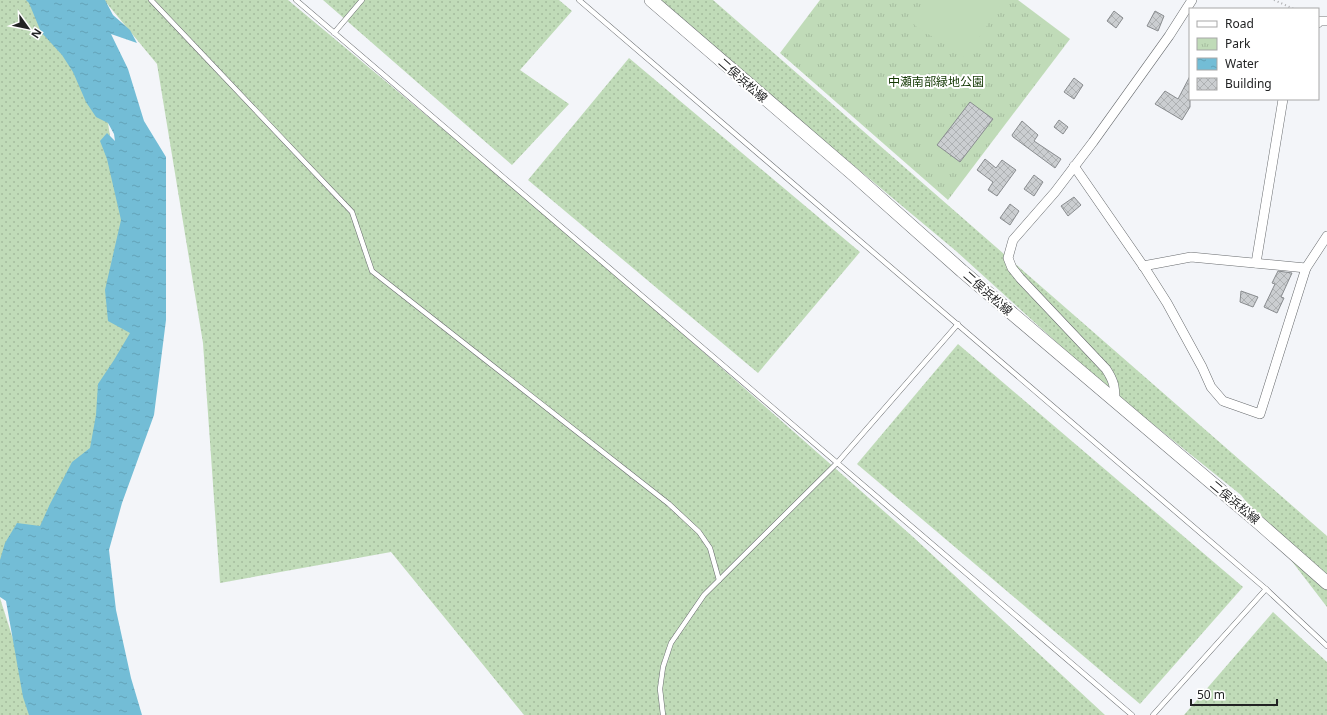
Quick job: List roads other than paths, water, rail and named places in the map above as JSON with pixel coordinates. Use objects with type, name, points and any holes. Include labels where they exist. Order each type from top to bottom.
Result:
[{"type":"main road","name":"二俣浜松線","points":[[651,0],[853,174],[962,271],[1253,518],[1327,583]]},
{"type":"street","points":[[1115,401],[1115,387],[1112,378],[1106,369],[1020,278],[1012,268],[1008,258],[1013,240],[1074,166],[1169,36],[1192,0]]},
{"type":"street","points":[[1256,263],[1283,100]]},
{"type":"street","points":[[1074,166],[1167,303],[1202,367],[1211,387],[1223,401],[1260,414],[1306,268],[1327,236]]},
{"type":"street","points":[[1143,266],[1191,257],[1306,268]]},
{"type":"lane","points":[[151,0],[352,212],[372,271],[668,504],[699,532],[710,548],[719,580]]},
{"type":"lane","points":[[296,0],[1132,715]]},
{"type":"lane","points":[[334,33],[362,0]]},
{"type":"lane","points":[[579,0],[1266,589],[1327,646]]},
{"type":"lane","points":[[663,715],[660,689],[663,667],[671,642],[704,595],[837,463],[958,324]]},
{"type":"lane","points":[[1153,715],[1266,589]]},
{"type":"water","points":[[26,0],[105,0],[113,15],[130,30],[137,43],[111,34],[128,69],[144,121],[166,157],[166,320],[154,415],[122,503],[109,550],[116,610],[131,678],[142,715],[29,715],[23,697],[6,601],[0,597],[0,560],[5,543],[17,523],[40,526],[72,462],[90,448],[96,415],[98,384],[130,333],[108,321],[105,290],[121,220],[107,159],[100,141],[107,133],[115,141],[114,134],[108,123],[96,117],[86,102],[73,72],[62,55],[41,32],[29,3]]},
{"type":"park label","name":"中瀬南部緑地公園","points":[[936,81]]}]
